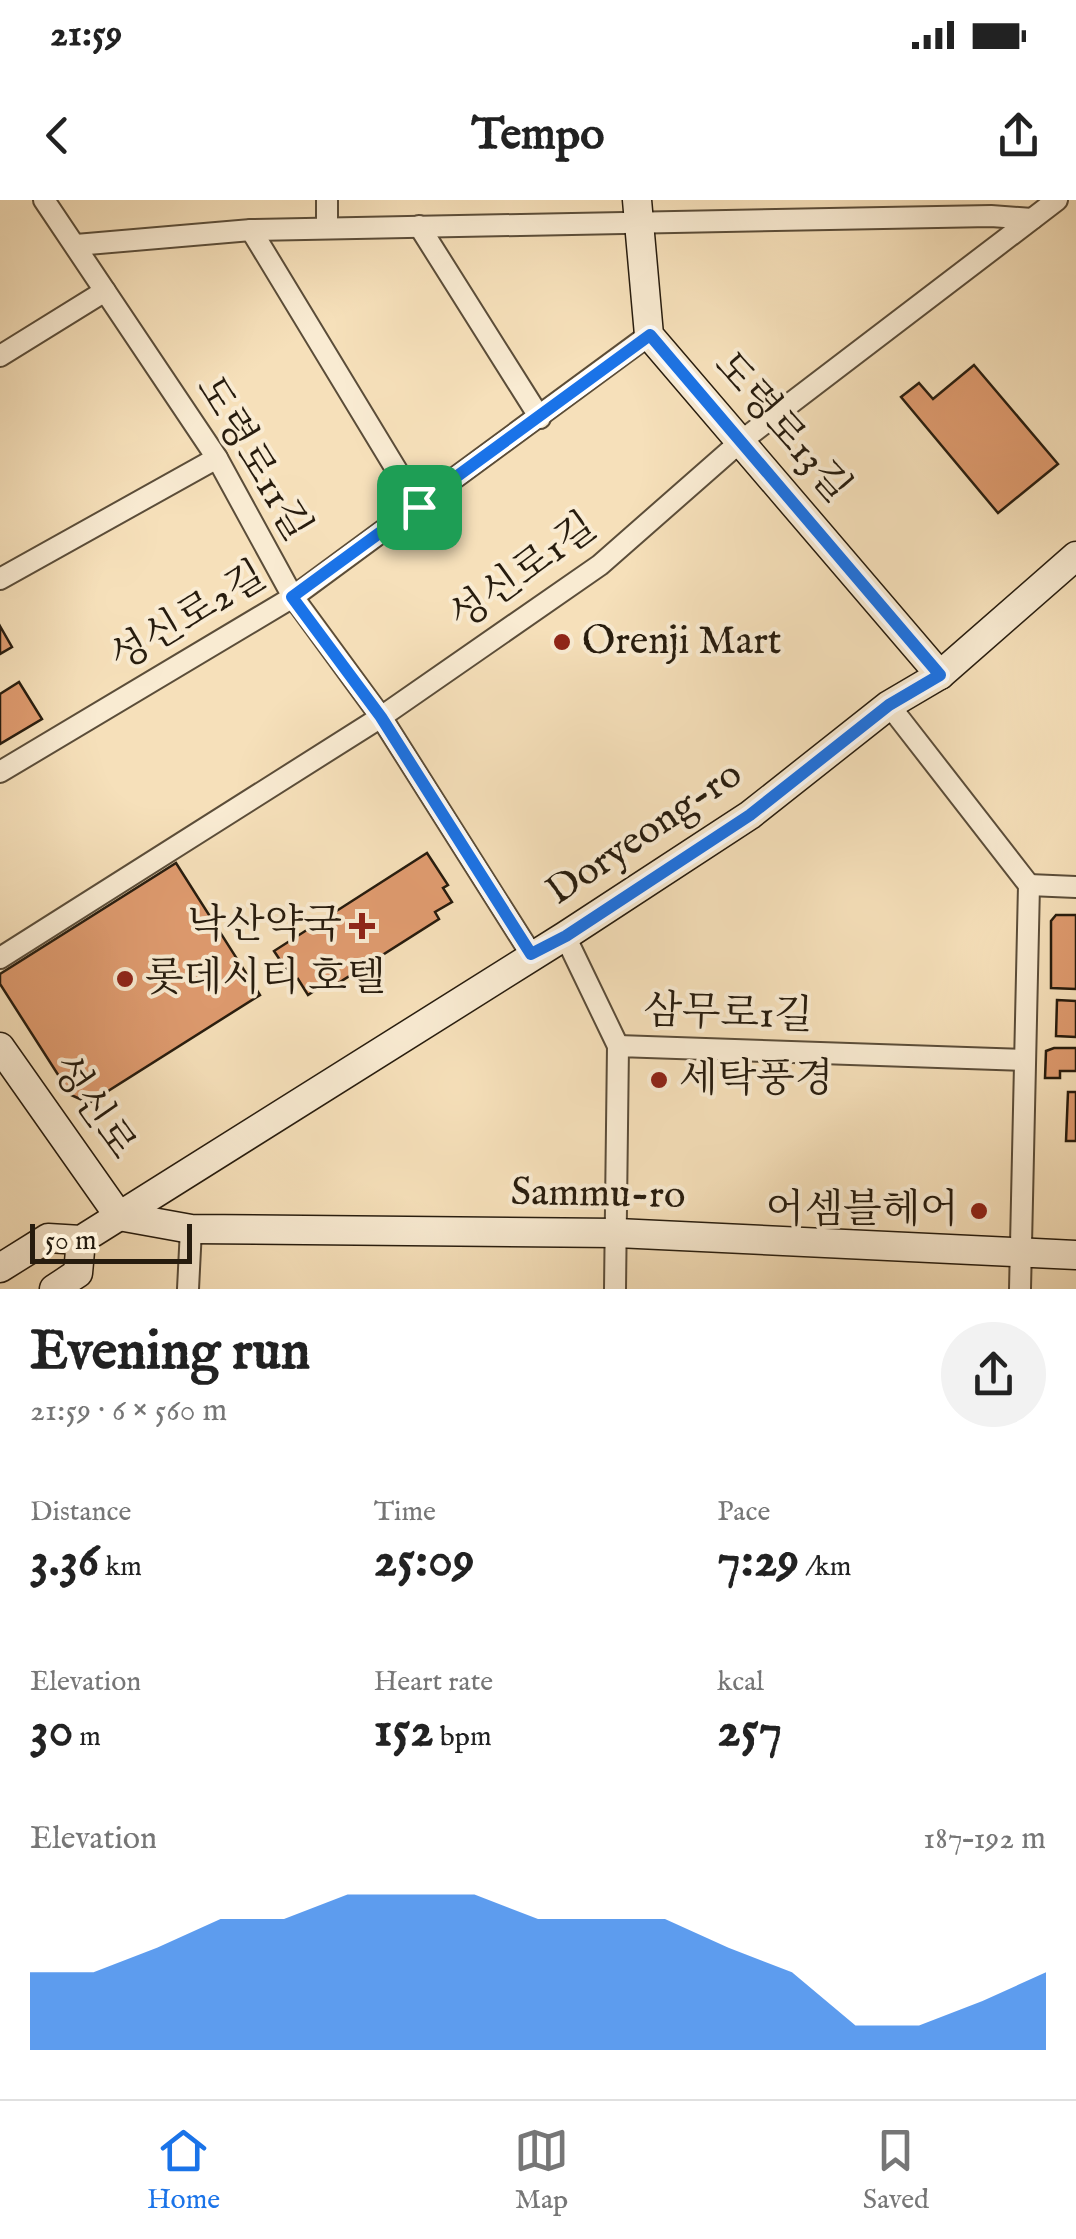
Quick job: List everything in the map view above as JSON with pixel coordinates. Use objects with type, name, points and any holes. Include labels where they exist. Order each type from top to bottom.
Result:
[{"type":"main road","points":[[637,212],[650,335]]},
{"type":"main road","name":"도령로13길","points":[[650,335],[940,675]]},
{"type":"main road","name":"Doryeong-ro","points":[[0,1268],[48,1238],[81,1240],[531,954],[566,936],[750,815],[889,705],[940,675],[1076,556]]},
{"type":"main road","name":"성신로","points":[[0,1047],[120,1216]]},
{"type":"main road","name":"Sammu-ro","points":[[120,1216],[191,1229],[617,1233],[1076,1255]]},
{"type":"main road","points":[[54,1289],[78,1273],[81,1240]]},
{"type":"street","name":"도령로11길","points":[[44,200],[217,458],[292,597],[381,717],[531,954]]},
{"type":"street","points":[[327,200],[328,228]]},
{"type":"street","name":"성신로1길","points":[[0,958],[381,717],[600,565],[740,442],[1057,200]]},
{"type":"street","points":[[76,245],[252,230],[419,226],[637,212],[991,216],[1032,220]]},
{"type":"street","points":[[419,226],[540,418]]},
{"type":"street","points":[[252,230],[419,507]]},
{"type":"street","points":[[0,356],[105,291]]},
{"type":"street","name":"성신로2길","points":[[0,772],[292,597],[650,335]]},
{"type":"street","points":[[0,579],[217,458]]},
{"type":"street","points":[[889,705],[1029,885],[1020,1289]]},
{"type":"street","points":[[1029,885],[1076,886]]},
{"type":"street","points":[[566,936],[618,1046]]},
{"type":"street","name":"삼무로1길","points":[[616,1289],[618,1046],[1023,1060]]},
{"type":"street","points":[[188,1289],[191,1229]]},
{"type":"building","points":[[974,365],[1058,464],[998,513],[901,397],[919,383],[933,399]]},
{"type":"building","points":[[0,626],[12,647],[0,654]]},
{"type":"building","points":[[19,682],[42,719],[0,744],[0,694]]},
{"type":"building","points":[[427,853],[448,885],[443,888],[452,902],[435,912],[439,919],[332,987],[328,982],[308,995],[274,951]]},
{"type":"building","name":"롯데시티 호텔","points":[[176,863],[260,995],[89,1103],[71,1095],[0,984],[0,974]]},
{"type":"building","points":[[1056,915],[1076,915],[1076,989],[1051,988],[1051,921]]},
{"type":"building","points":[[1057,1000],[1076,1001],[1076,1037],[1056,1036]]},
{"type":"building","points":[[1076,1048],[1076,1071],[1060,1071],[1060,1078],[1045,1078],[1046,1051]]},
{"type":"building","points":[[1068,1092],[1076,1092],[1076,1141],[1066,1141]]},
{"type":"place","name":"Orenji Mart","points":[[562,642]]},
{"type":"place","name":"낙산약국","points":[[362,926]]},
{"type":"place","name":"롯데시티 호텔","points":[[125,979]]},
{"type":"place","name":"세탁풍경","points":[[659,1080]]},
{"type":"place","name":"어셈블헤어","points":[[979,1211]]},
{"type":"route","points":[[650,335],[940,675],[889,705],[750,815],[566,936],[531,954],[381,717],[292,597],[419,507],[650,335]]}]
